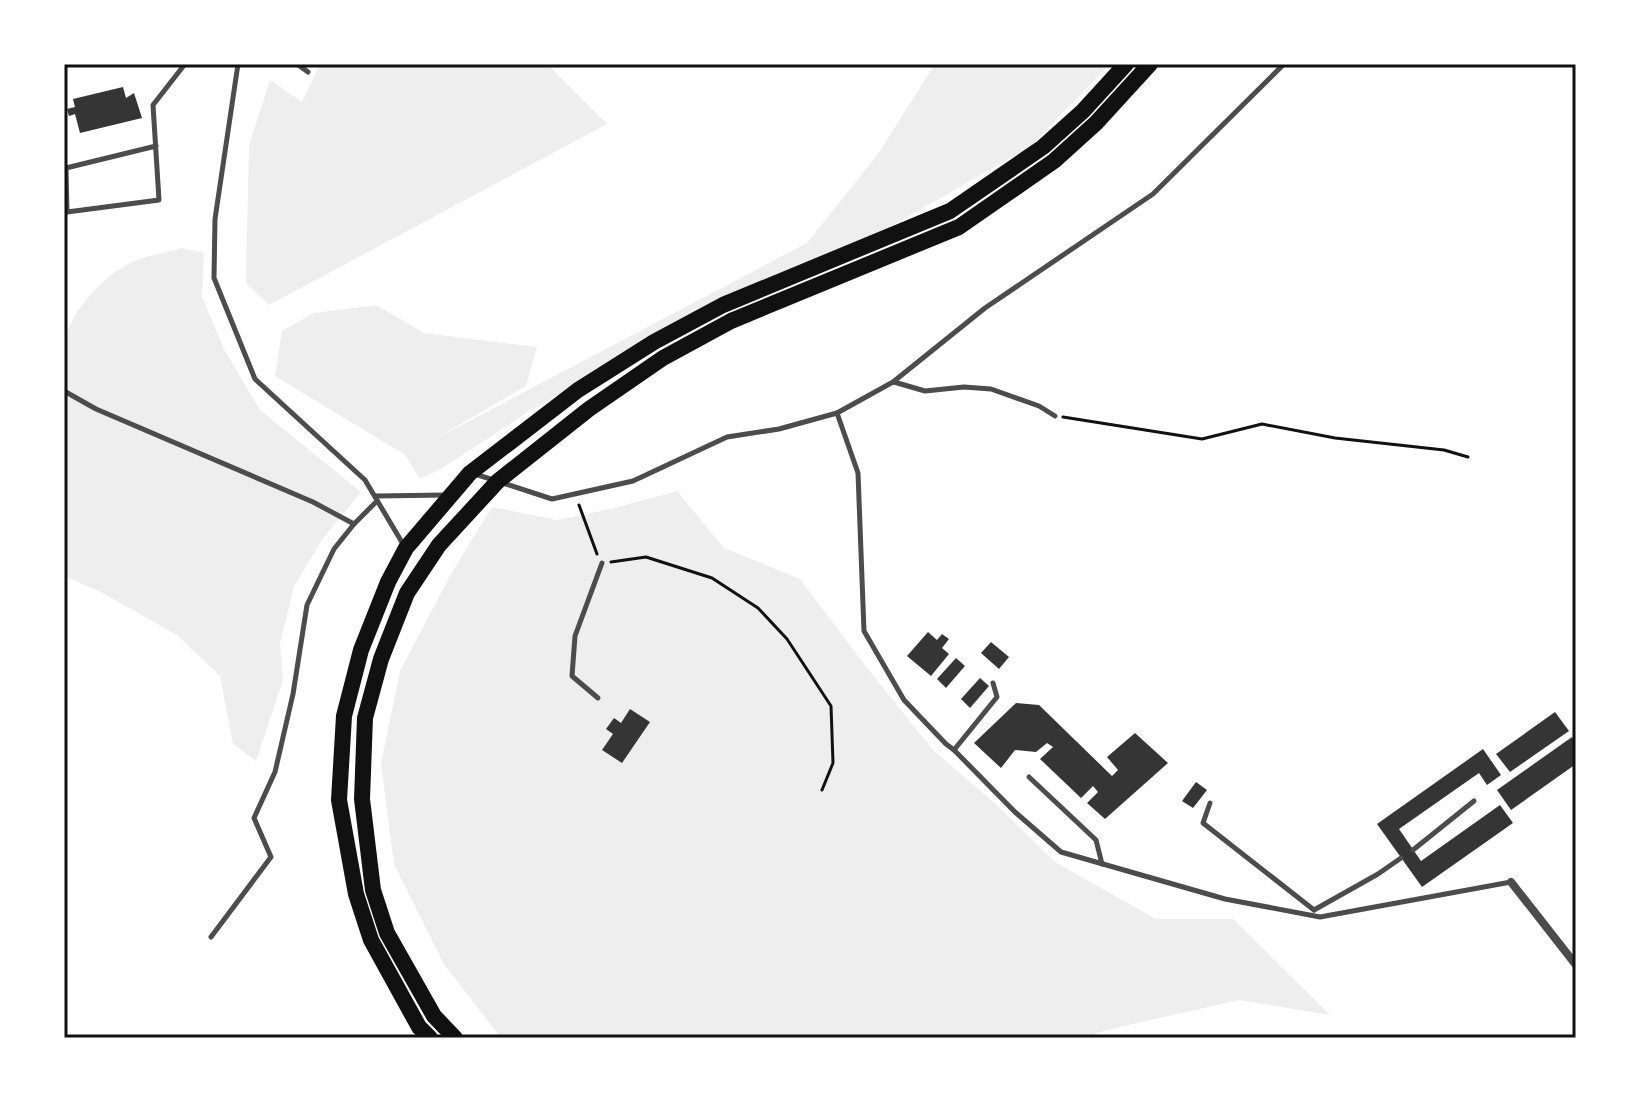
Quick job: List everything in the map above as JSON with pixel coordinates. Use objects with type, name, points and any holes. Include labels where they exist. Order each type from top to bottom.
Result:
[{"type":"main road","points":[[430,1038],[419,1027],[371,940],[356,894],[339,800],[344,716],[361,650],[388,582],[406,548],[470,473],[578,390],[654,342],[723,305],[950,211],[1043,147],[1083,111],[1126,64]]},
{"type":"main road","points":[[455,1038],[434,1016],[387,933],[373,890],[362,799],[365,718],[381,659],[407,593],[439,545],[498,481],[589,409],[663,358],[731,321],[959,227],[1054,161],[1096,123],[1150,64]]},
{"type":"street","points":[[1511,882],[1576,965]]},
{"type":"lane","points":[[156,146],[66,168],[67,212],[159,200],[156,146],[153,105],[185,64]]},
{"type":"lane","points":[[238,64],[215,219],[214,278],[255,379],[365,480],[406,548]]},
{"type":"lane","points":[[297,64],[308,72]]},
{"type":"lane","points":[[470,473],[552,499],[633,481],[727,437],[779,429],[837,413],[893,382],[985,308],[1153,194],[1284,64]]},
{"type":"lane","points":[[893,382],[925,391],[964,387],[991,389],[1039,406],[1055,416]]},
{"type":"lane","points":[[64,391],[96,409],[313,502],[354,524]]},
{"type":"lane","points":[[837,413],[858,473],[864,631],[904,700],[1015,812],[1061,852],[1225,899],[1320,917],[1511,882]]},
{"type":"lane","points":[[211,937],[271,857],[254,818],[275,772],[293,694],[307,605],[334,549],[376,499],[452,495]]},
{"type":"lane","points":[[598,698],[572,676],[575,636],[602,563]]},
{"type":"lane","points":[[954,750],[997,697],[993,683]]},
{"type":"lane","points":[[1029,777],[1096,840],[1102,864]]},
{"type":"lane","points":[[1413,850],[1474,801]]},
{"type":"lane","points":[[1210,803],[1203,823],[1314,910]]},
{"type":"lane","points":[[1306,915],[1401,858]]},
{"type":"path","points":[[1055,416],[1202,439],[1262,424],[1335,438],[1444,450],[1468,457]]},
{"type":"path","points":[[575,494],[602,563],[646,557],[712,578],[758,608],[787,639],[831,706],[833,763],[822,790]]},
{"type":"shaded area","points":[[320,64],[547,64],[607,124],[269,305],[246,283],[249,145],[270,80],[302,102]]},
{"type":"shaded area","points":[[935,64],[1110,64],[1030,147],[839,256],[688,325],[531,410],[441,469],[420,479],[405,455],[275,376],[282,331],[314,313],[376,305],[424,333],[537,347],[526,386],[435,439],[807,243],[878,154]]},
{"type":"shaded area","points":[[182,248],[204,253],[202,297],[224,349],[260,410],[361,492],[322,540],[294,586],[280,644],[283,680],[256,761],[233,744],[220,676],[177,635],[101,592],[64,576],[64,340],[81,306],[117,271],[134,261]]},
{"type":"shaded area","points":[[677,491],[724,548],[800,579],[933,750],[999,807],[1055,862],[1156,919],[1233,919],[1330,1015],[1239,1000],[1080,1038],[501,1038],[444,964],[394,864],[381,764],[400,671],[451,574],[492,507],[557,520]]},
{"type":"building","points":[[123,87],[126,98],[134,93],[142,118],[80,133],[75,114],[69,116],[67,109],[75,107],[73,99]]},
{"type":"building","points":[[928,632],[937,640],[942,634],[949,639],[942,648],[949,654],[931,676],[907,656]]},
{"type":"building","points":[[991,642],[1009,657],[999,669],[981,653]]},
{"type":"building","points":[[956,658],[965,666],[946,688],[937,679]]},
{"type":"building","points":[[980,678],[989,686],[970,708],[961,699]]},
{"type":"building","points":[[1016,703],[1039,705],[1112,776],[1118,770],[1107,757],[1135,733],[1168,763],[1105,819],[1087,803],[1098,792],[1093,786],[1081,798],[1040,759],[1053,747],[1047,743],[1036,752],[1015,750],[1001,768],[974,743]]},
{"type":"building","points":[[630,709],[650,722],[622,763],[602,750],[613,734],[606,729],[614,718],[621,723]]},
{"type":"building","points":[[1555,712],[1569,731],[1510,772],[1496,754]]},
{"type":"building","points":[[1572,737],[1576,743],[1576,764],[1511,810],[1497,790]]},
{"type":"building","points":[[1483,749],[1501,775],[1487,785],[1479,773],[1399,829],[1421,861],[1500,805],[1513,823],[1422,887],[1377,824]]},
{"type":"building","points":[[1196,782],[1207,790],[1193,808],[1182,801]]}]
